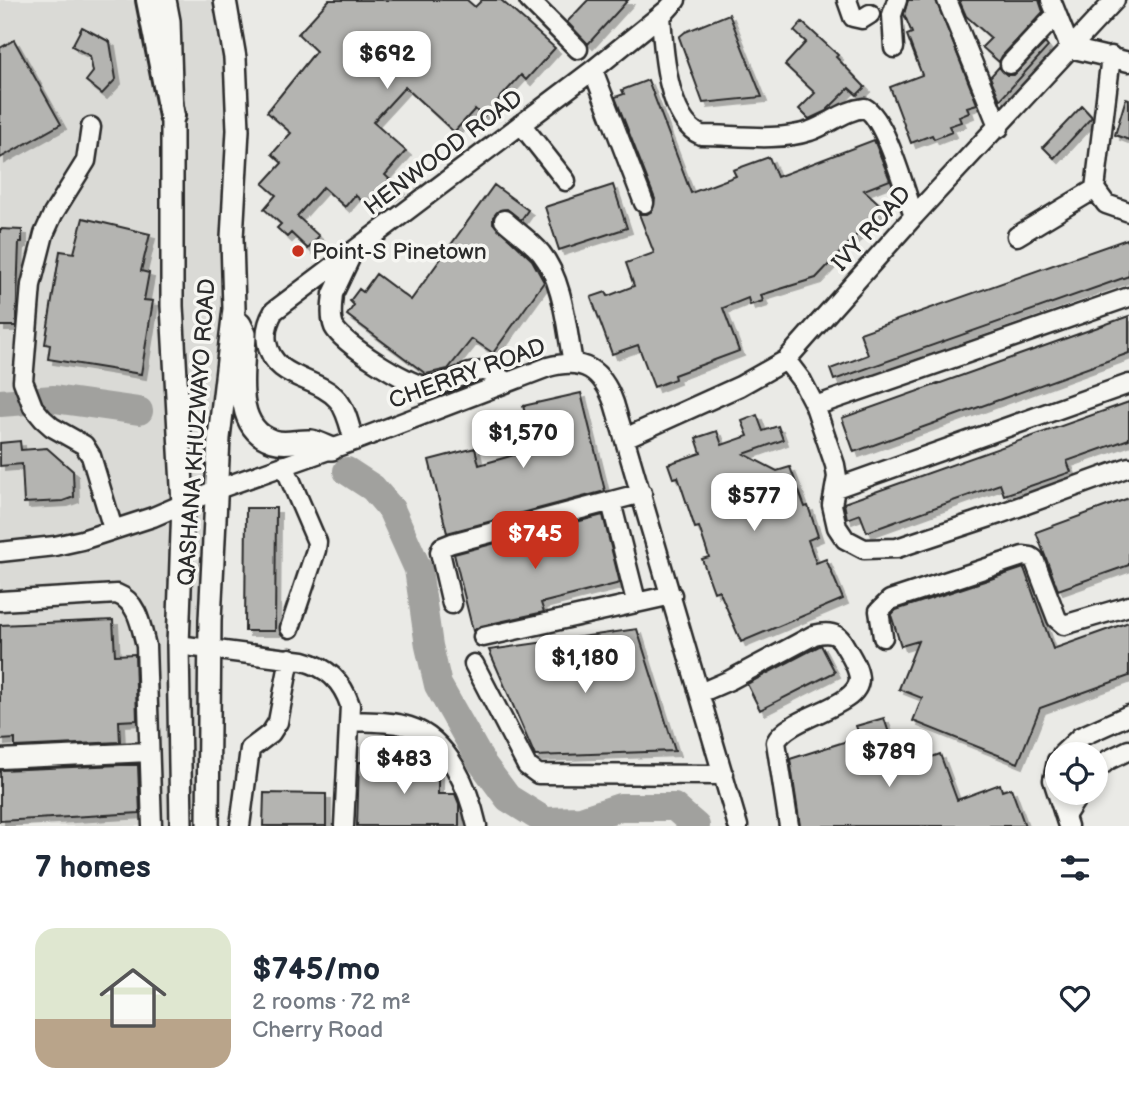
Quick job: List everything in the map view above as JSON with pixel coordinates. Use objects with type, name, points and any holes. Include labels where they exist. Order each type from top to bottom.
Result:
[{"type":"highway","points":[[149,0],[172,116]]},
{"type":"main road","name":"QASHANA KHUZWAYO ROAD","points":[[165,0],[169,21],[172,116],[172,306],[183,504],[178,645],[181,826]]},
{"type":"main road","name":"QASHANA KHUZWAYO ROAD","points":[[208,826],[210,649],[219,438],[234,309],[232,238],[238,130],[235,58],[225,0]]},
{"type":"main road","points":[[234,309],[245,334],[244,406],[253,428],[273,441],[313,441],[332,449]]},
{"type":"street","points":[[529,0],[578,49]]},
{"type":"street","name":"HENWOOD ROAD","points":[[354,441],[345,411],[338,401],[330,393],[281,367],[272,358],[266,330],[274,311],[593,70],[676,0]]},
{"type":"street","points":[[847,0],[853,17],[858,20],[870,13]]},
{"type":"street","points":[[894,48],[892,15],[897,0]]},
{"type":"street","points":[[947,0],[999,128]]},
{"type":"street","name":"IVY ROAD","points":[[625,438],[740,386],[786,360],[914,216],[999,128],[1115,0]]},
{"type":"street","points":[[1054,7],[1070,48],[1129,62]]},
{"type":"street","points":[[1010,64],[1054,7]]},
{"type":"street","points":[[661,15],[666,72],[678,108],[692,131],[701,135],[789,136],[811,130],[848,110],[865,108],[876,117],[883,131],[914,216]]},
{"type":"street","points":[[1111,56],[1095,189],[1107,204],[1129,212]]},
{"type":"street","points":[[593,70],[644,203]]},
{"type":"street","points":[[521,124],[566,181]]},
{"type":"street","points":[[91,127],[86,161],[53,214],[44,234],[31,285],[23,381],[33,407],[52,426],[84,445],[91,456],[113,529]]},
{"type":"street","points":[[1017,236],[1095,189]]},
{"type":"street","points":[[504,220],[539,251],[552,272],[561,299],[573,363]]},
{"type":"street","points":[[355,248],[333,294],[331,311],[334,327],[345,339],[396,373],[424,386],[444,384],[474,372],[485,371],[508,382]]},
{"type":"street","points":[[816,406],[1065,321],[1129,296]]},
{"type":"street","points":[[786,360],[816,406],[836,471],[832,508],[839,531],[853,545],[878,550],[897,548],[1129,467]]},
{"type":"street","name":"CHERRY ROAD","points":[[183,504],[548,367],[573,363],[593,370],[606,384],[625,438],[738,826]]},
{"type":"street","points":[[836,488],[1129,384]]},
{"type":"street","points":[[284,465],[317,542],[317,550],[290,628]]},
{"type":"street","points":[[452,604],[440,552],[442,547],[452,542],[642,493]]},
{"type":"street","points":[[611,502],[636,601]]},
{"type":"street","points":[[0,552],[55,546],[153,517],[183,504]]},
{"type":"street","points":[[883,637],[879,611],[890,600],[1023,556],[1034,559],[1057,619],[1062,624],[1068,626],[1129,606]]},
{"type":"street","points":[[0,601],[117,594],[129,600],[139,620],[146,646],[152,826]]},
{"type":"street","points":[[483,638],[636,601],[672,595]]},
{"type":"street","points":[[700,693],[814,635],[827,633],[841,640],[857,669],[859,679],[854,691],[844,700],[786,729],[776,742],[789,826]]},
{"type":"street","points":[[178,645],[290,658],[317,664],[334,676],[345,691],[350,705],[344,826]]},
{"type":"street","points":[[240,826],[250,749],[271,733],[278,722],[290,658]]},
{"type":"street","points":[[474,664],[527,766],[533,772],[724,775]]},
{"type":"street","points":[[1075,742],[1080,737],[1129,715]]},
{"type":"street","points":[[351,721],[398,724],[428,736],[438,745],[464,783],[477,826]]},
{"type":"street","points":[[1108,760],[1129,750]]},
{"type":"street","points":[[0,759],[149,752]]},
{"type":"street","points":[[1067,821],[1074,805]]},
{"type":"shaded area","points":[[0,0],[224,0],[234,58],[207,826],[0,826]]},
{"type":"building","points":[[329,0],[467,0],[475,7],[482,0],[501,0],[555,48],[526,80],[521,75],[483,117],[475,109],[454,132],[405,87],[373,122],[406,151],[385,175],[400,189],[371,209],[355,195],[345,207],[323,187],[297,216],[319,236],[308,249],[291,233],[287,237],[277,228],[281,224],[264,209],[276,195],[263,184],[282,163],[272,154],[291,133],[267,112],[316,51],[298,34]]},
{"type":"building","points":[[588,0],[628,0],[588,44],[567,22]]},
{"type":"building","points":[[908,0],[936,0],[977,104],[967,107],[969,113],[959,117],[961,122],[949,126],[952,132],[934,139],[932,135],[911,143],[890,87],[922,75],[907,35],[912,33],[904,14]]},
{"type":"building","points":[[959,0],[1039,0],[1043,12],[999,62],[982,47],[991,38],[966,16]]},
{"type":"building","points":[[729,14],[762,97],[703,103],[679,37]]},
{"type":"building","points":[[802,22],[838,55],[836,57],[865,87],[857,95],[849,88],[826,111],[809,119],[799,109],[815,93],[785,65],[806,42],[794,31]]},
{"type":"building","points":[[82,27],[110,42],[116,79],[102,94],[86,81],[93,72],[90,56],[72,46]]},
{"type":"building","points":[[14,40],[61,124],[0,158],[0,48]]},
{"type":"building","points":[[1045,43],[1048,47],[1000,100],[990,77],[999,67],[1007,75],[1014,75]]},
{"type":"building","points":[[648,80],[691,193],[736,176],[733,170],[769,157],[777,177],[874,140],[890,180],[864,190],[883,207],[816,278],[761,295],[763,301],[750,305],[748,298],[723,308],[739,351],[674,375],[675,379],[654,387],[638,345],[612,354],[591,297],[606,292],[608,296],[634,286],[626,263],[654,253],[639,214],[652,211],[655,199],[615,97],[624,94],[622,90]]},
{"type":"building","points":[[1126,98],[1129,99],[1129,140],[1115,135]]},
{"type":"building","points":[[1082,106],[1092,117],[1054,158],[1043,147]]},
{"type":"building","points":[[494,185],[528,210],[521,220],[507,209],[500,210],[493,217],[493,223],[532,260],[544,282],[493,353],[472,339],[448,369],[426,374],[347,315],[354,305],[350,301],[359,289],[363,292],[376,274],[411,300]]},
{"type":"building","points":[[613,185],[627,228],[559,250],[545,207]]},
{"type":"building","points":[[83,218],[150,234],[141,271],[149,273],[144,300],[153,301],[141,374],[48,359],[50,345],[45,344],[60,251],[74,253]]},
{"type":"building","points":[[0,229],[22,230],[22,242],[19,242],[16,326],[0,326]]},
{"type":"building","points":[[1127,239],[1129,276],[834,380],[830,369],[868,355],[860,333]]},
{"type":"building","points":[[1129,316],[1129,353],[854,452],[842,418]]},
{"type":"building","points":[[581,393],[605,491],[447,533],[429,460],[475,448],[479,465],[535,449],[523,406]]},
{"type":"building","points":[[1129,402],[1129,439],[1067,461],[1071,472],[1004,495],[1000,484],[867,532],[860,514],[847,519],[844,503]]},
{"type":"building","points":[[757,415],[763,431],[778,426],[783,440],[744,454],[777,471],[790,467],[818,536],[808,540],[816,563],[826,559],[843,599],[741,642],[719,590],[714,592],[702,559],[709,557],[699,527],[695,528],[678,477],[673,478],[668,464],[701,453],[696,438],[717,431],[722,445],[748,436],[742,421]]},
{"type":"building","points":[[20,441],[21,450],[47,448],[73,471],[74,497],[63,501],[24,503],[22,464],[0,466],[0,443]]},
{"type":"building","points":[[1129,498],[1129,565],[1058,590],[1036,532]]},
{"type":"building","points":[[246,508],[276,508],[275,631],[245,631]]},
{"type":"building","points":[[603,515],[620,583],[541,603],[544,612],[481,626],[473,631],[454,554]]},
{"type":"building","points":[[1024,568],[1053,649],[1129,622],[1129,676],[1040,708],[1018,763],[913,721],[922,698],[899,689],[918,641],[901,646],[891,615],[896,610]]},
{"type":"building","points":[[113,620],[115,655],[135,654],[137,720],[119,721],[120,742],[15,747],[15,739],[0,740],[0,625]]},
{"type":"building","points":[[637,629],[675,751],[535,756],[489,650]]},
{"type":"building","points":[[821,645],[835,672],[760,710],[747,684]]},
{"type":"building","points":[[884,718],[891,739],[895,738],[904,767],[940,754],[957,800],[1000,784],[1002,791],[1011,788],[1025,826],[800,826],[790,759],[860,737],[856,726]]},
{"type":"building","points":[[359,762],[438,763],[438,794],[455,794],[459,804],[459,826],[357,826]]},
{"type":"building","points":[[138,765],[140,813],[0,821],[0,770]]},
{"type":"building","points":[[264,793],[326,794],[326,826],[263,826]]},
{"type":"waterway","points":[[0,403],[54,399],[139,411]]},
{"type":"waterway","points":[[347,471],[373,488],[391,509],[418,569],[429,646],[438,685],[482,763],[508,798],[545,821],[581,820],[620,807],[674,807],[696,826]]},
{"type":"place","name":"Point-S Pinetown","points":[[298,251]]}]
